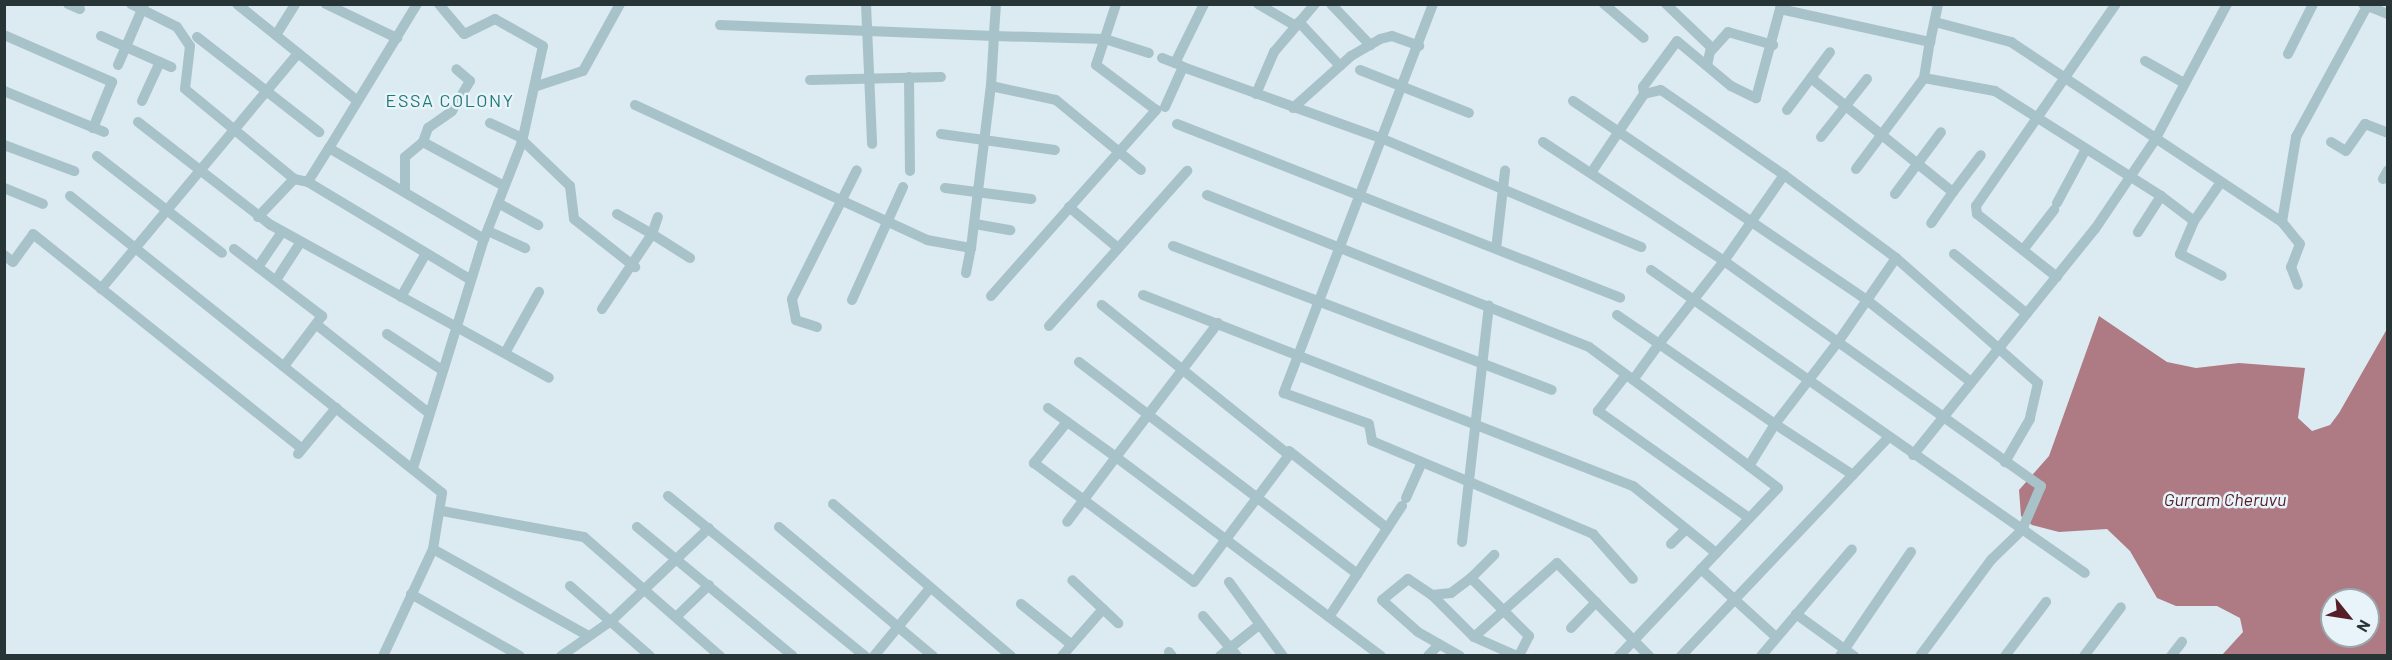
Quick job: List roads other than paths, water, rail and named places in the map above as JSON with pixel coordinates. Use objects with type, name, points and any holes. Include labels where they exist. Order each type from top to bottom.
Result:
[{"type":"street","points":[[68,4],[80,9]]},
{"type":"street","points":[[131,4],[143,7],[177,27],[191,53],[185,89],[232,131],[294,179],[308,182],[425,255],[471,280]]},
{"type":"street","points":[[237,4],[355,99]]},
{"type":"street","points":[[276,35],[295,4]]},
{"type":"street","points":[[326,4],[397,38]]},
{"type":"street","points":[[308,182],[355,99],[397,38],[417,4]]},
{"type":"street","points":[[413,468],[486,235],[522,142],[537,86],[543,46],[495,19],[464,34],[440,4]]},
{"type":"street","points":[[537,86],[583,71],[620,4]]},
{"type":"street","points":[[866,4],[872,144]]},
{"type":"street","points":[[966,273],[975,224],[991,86],[996,4]]},
{"type":"street","points":[[1165,107],[1204,4]]},
{"type":"street","points":[[1258,4],[1297,24],[1340,66]]},
{"type":"street","points":[[1256,94],[1274,52],[1315,4]]},
{"type":"street","points":[[1331,4],[1370,45]]},
{"type":"street","points":[[1433,4],[1404,87],[1284,393],[1369,424],[1372,441],[1593,534],[1633,579]]},
{"type":"street","points":[[1604,4],[1644,38]]},
{"type":"street","points":[[1666,4],[1713,50]]},
{"type":"street","points":[[1856,169],[1924,78],[1938,4]]},
{"type":"street","points":[[2057,277],[1976,210],[2037,117],[2116,4]]},
{"type":"street","points":[[1913,455],[2057,277],[2131,177],[2155,140],[2227,4]]},
{"type":"street","points":[[2288,54],[2313,4]]},
{"type":"street","points":[[991,296],[1069,207],[1122,152],[1156,110],[1100,71],[1097,59],[1114,6]]},
{"type":"street","points":[[2282,222],[2296,137],[2371,6],[2388,14]]},
{"type":"street","points":[[118,65],[143,7]]},
{"type":"street","points":[[1592,173],[1644,94],[1643,87],[1677,41],[1707,66],[1756,98],[1773,45],[1780,7],[1930,42]]},
{"type":"street","points":[[1935,22],[2011,42],[2063,82],[2282,222],[2300,244],[2291,267],[2298,285]]},
{"type":"street","points":[[720,25],[1105,39],[1149,53]]},
{"type":"street","points":[[1707,66],[1713,50],[1728,32],[1773,45]]},
{"type":"street","points":[[4,35],[112,82],[93,128]]},
{"type":"street","points":[[101,36],[171,67]]},
{"type":"street","points":[[1293,108],[1340,66],[1370,45],[1392,36],[1419,46]]},
{"type":"street","points":[[197,37],[319,132]]},
{"type":"street","points":[[191,53],[215,51]]},
{"type":"street","points":[[1787,110],[1830,52]]},
{"type":"street","points":[[101,289],[298,53]]},
{"type":"street","points":[[1162,58],[1383,140],[1641,247]]},
{"type":"street","points":[[2145,61],[2184,83]]},
{"type":"street","points":[[142,101],[160,62]]},
{"type":"street","points":[[405,192],[405,157],[423,142],[428,128],[452,111],[470,81],[456,69]]},
{"type":"street","points":[[1360,70],[1469,112]]},
{"type":"street","points":[[909,77],[910,171]]},
{"type":"street","points":[[810,80],[941,77]]},
{"type":"street","points":[[1811,78],[1953,192]]},
{"type":"street","points":[[1924,78],[1995,91],[2161,196],[2194,221]]},
{"type":"street","points":[[1821,136],[1867,79]]},
{"type":"street","points":[[991,86],[1056,100],[1142,170]]},
{"type":"street","points":[[1644,94],[1660,90],[1784,176],[1896,258],[2038,383],[2030,419],[2005,462]]},
{"type":"street","points":[[4,91],[104,132]]},
{"type":"street","points":[[1573,101],[1753,220],[1868,301],[1971,382]]},
{"type":"street","points":[[634,105],[927,240],[971,248]]},
{"type":"street","points":[[138,122],[258,217],[282,232],[549,378]]},
{"type":"street","points":[[490,123],[522,142],[573,191],[576,221],[634,267]]},
{"type":"street","points":[[1177,124],[1620,298]]},
{"type":"street","points":[[2331,142],[2346,151],[2365,124],[2388,133]]},
{"type":"street","points":[[1895,194],[1941,132]]},
{"type":"street","points":[[941,134],[1055,150]]},
{"type":"street","points":[[423,142],[504,186]]},
{"type":"street","points":[[1543,142],[1724,261],[2043,489],[2022,530],[1991,560],[1920,656]]},
{"type":"street","points":[[4,144],[74,171]]},
{"type":"street","points":[[329,148],[486,235],[525,248]]},
{"type":"street","points":[[2023,250],[2056,206],[2086,149]]},
{"type":"street","points":[[1931,223],[1981,155]]},
{"type":"street","points":[[97,156],[222,253]]},
{"type":"street","points":[[817,327],[796,320],[792,299],[857,170]]},
{"type":"street","points":[[1049,326],[1187,171]]},
{"type":"street","points":[[1496,249],[1505,171]]},
{"type":"street","points":[[1749,518],[1598,411],[1659,344],[1724,261],[1784,176]]},
{"type":"street","points":[[258,217],[294,179]]},
{"type":"street","points":[[2221,182],[2194,221],[2180,254],[2222,276]]},
{"type":"street","points":[[852,300],[903,187]]},
{"type":"street","points":[[4,188],[43,204]]},
{"type":"street","points":[[945,188],[1031,199]]},
{"type":"street","points":[[1207,195],[1588,347],[1778,488],[1618,656]]},
{"type":"street","points":[[70,196],[413,468],[442,494],[442,511],[433,549],[382,656]]},
{"type":"street","points":[[2139,232],[2161,196]]},
{"type":"street","points":[[498,203],[538,225]]},
{"type":"street","points":[[1069,207],[1118,248]]},
{"type":"street","points":[[617,214],[690,258]]},
{"type":"street","points":[[602,309],[634,267],[652,234],[658,217]]},
{"type":"street","points":[[975,224],[1010,230]]},
{"type":"street","points":[[258,267],[282,232]]},
{"type":"street","points":[[4,255],[13,262],[33,234],[299,452],[336,408]]},
{"type":"street","points":[[276,280],[300,243]]},
{"type":"street","points":[[1173,246],[1552,390]]},
{"type":"street","points":[[234,249],[321,312],[317,325],[284,366]]},
{"type":"street","points":[[1954,254],[2026,314]]},
{"type":"street","points":[[401,297],[425,255]]},
{"type":"street","points":[[1749,466],[1775,424],[1868,301],[1896,258]]},
{"type":"street","points":[[1651,270],[1807,382],[2085,573]]},
{"type":"street","points":[[505,353],[539,292]]},
{"type":"street","points":[[1143,295],[1634,486],[1716,553]]},
{"type":"street","points":[[1102,305],[1387,528]]},
{"type":"street","points":[[1462,542],[1489,306]]},
{"type":"street","points":[[1617,315],[1852,475]]},
{"type":"street","points":[[1067,522],[1218,323]]},
{"type":"street","points":[[317,325],[429,413]]},
{"type":"street","points":[[387,334],[442,370]]},
{"type":"street","points":[[1079,362],[1357,574]]},
{"type":"street","points":[[1048,408],[1381,656]]},
{"type":"street","points":[[1067,422],[1033,461],[1189,581],[1198,579],[1260,498],[1288,451]]},
{"type":"street","points":[[1681,656],[1888,438]]},
{"type":"street","points":[[1329,617],[1404,502],[1422,462]]},
{"type":"street","points":[[668,496],[865,656]]},
{"type":"street","points":[[833,504],[1011,656]]},
{"type":"street","points":[[442,511],[584,537],[720,656]]},
{"type":"street","points":[[636,527],[672,559],[709,585],[793,656]]},
{"type":"street","points":[[779,527],[933,656]]},
{"type":"street","points":[[561,656],[587,635],[611,621],[642,587],[710,528]]},
{"type":"street","points":[[1671,544],[1686,529]]},
{"type":"street","points":[[433,549],[587,635]]},
{"type":"street","points":[[1761,656],[1852,549]]},
{"type":"street","points":[[1797,614],[1846,653],[1911,552]]},
{"type":"street","points":[[1432,595],[1451,593],[1471,578],[1494,555]]},
{"type":"street","points":[[1474,637],[1503,608],[1557,563],[1649,656]]},
{"type":"street","points":[[1701,569],[1776,637]]},
{"type":"street","points":[[1460,656],[1439,644],[1382,600],[1408,579],[1432,595],[1474,637],[1518,656],[1528,636],[1471,578]]},
{"type":"street","points":[[1072,580],[1118,623]]},
{"type":"street","points":[[1229,582],[1283,656]]},
{"type":"street","points":[[676,617],[709,585]]},
{"type":"street","points":[[570,586],[650,656]]},
{"type":"street","points":[[874,656],[930,588]]},
{"type":"street","points":[[411,594],[520,656]]},
{"type":"street","points":[[1571,628],[1596,602]]},
{"type":"street","points":[[2005,656],[2046,602]]},
{"type":"street","points":[[1021,604],[1072,645]]},
{"type":"street","points":[[2084,656],[2121,607]]},
{"type":"street","points":[[1062,656],[1102,609]]},
{"type":"street","points":[[1203,616],[1233,652]]},
{"type":"street","points":[[1220,656],[1233,652],[1259,625]]},
{"type":"street","points":[[2171,656],[2182,642]]},
{"type":"street","points":[[1428,656],[1439,644]]},
{"type":"water","name":"Gurram Cheruvu","points":[[2099,316],[2167,362],[2196,368],[2239,363],[2305,368],[2298,418],[2312,431],[2330,425],[2339,413],[2387,329],[2387,655],[2222,655],[2243,632],[2240,618],[2217,606],[2176,606],[2157,598],[2130,551],[2107,529],[2059,532],[2032,525],[2021,516],[2019,490],[2049,456]]},
{"type":"district","name":"ESSA COLONY","points":[[450,100]]}]
